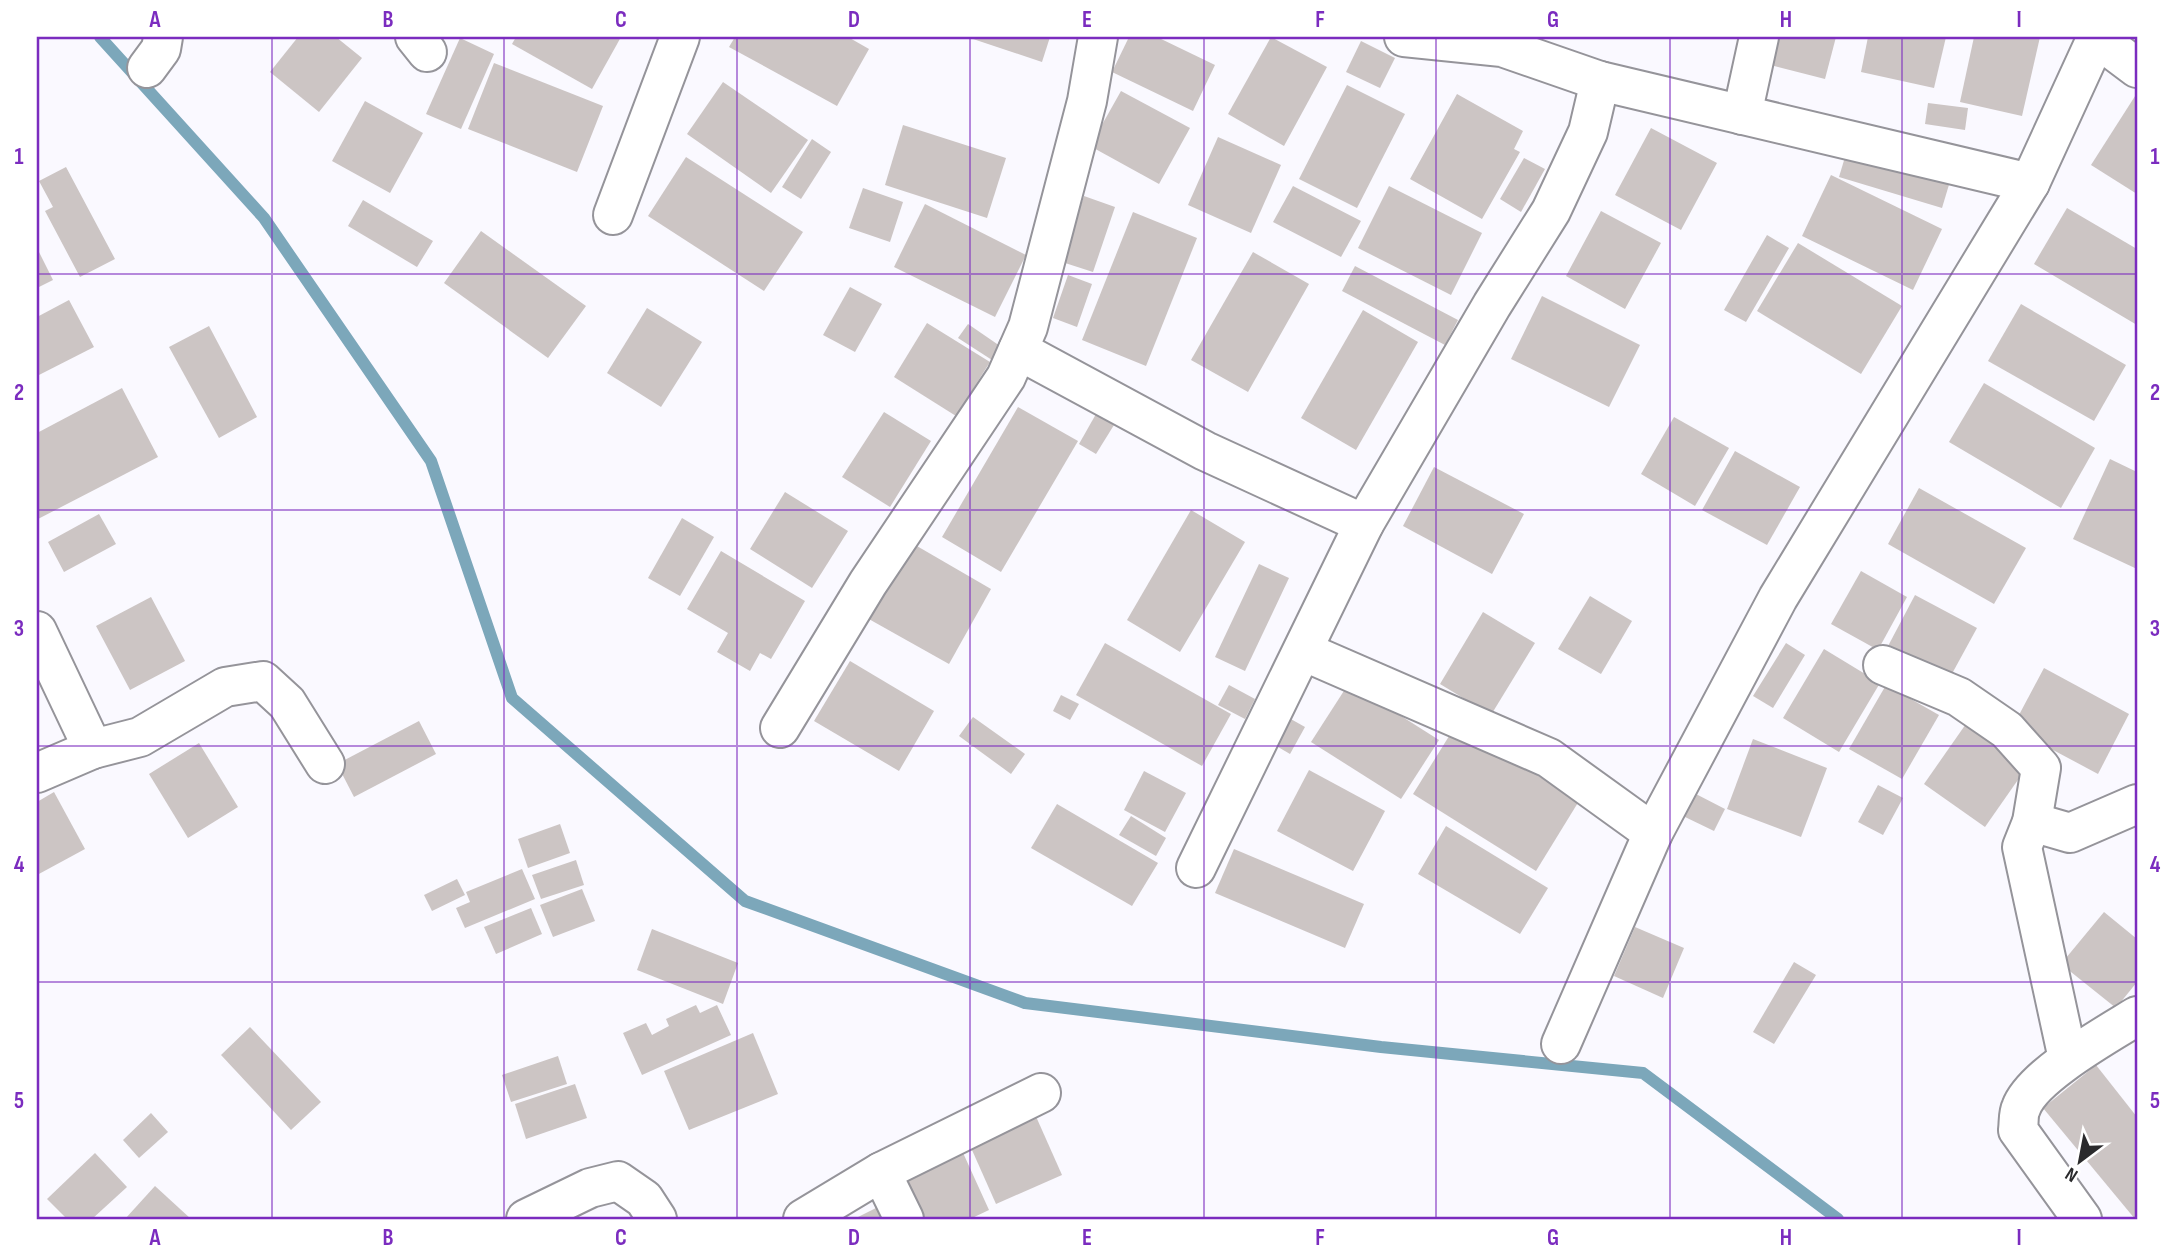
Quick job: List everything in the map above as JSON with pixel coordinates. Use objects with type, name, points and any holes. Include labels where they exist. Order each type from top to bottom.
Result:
[{"type":"street","points":[[612,215],[680,37]]},
{"type":"street","points":[[780,728],[868,583],[1006,377],[1028,327],[1087,101],[1098,37]]},
{"type":"street","points":[[1404,37],[1504,42],[1600,81],[2031,183]]},
{"type":"street","points":[[1742,114],[1759,37]]},
{"type":"street","points":[[1561,1044],[1653,833],[1778,598],[2031,183],[2097,37],[2137,68]]},
{"type":"street","points":[[1196,868],[1364,524],[1492,305],[1551,211],[1588,132],[1600,81]]},
{"type":"street","points":[[1018,350],[1205,451],[1364,524]]},
{"type":"street","points":[[37,631],[93,749]]},
{"type":"street","points":[[1303,650],[1549,758],[1653,833]]},
{"type":"street","points":[[1883,665],[1959,698],[2007,730],[2041,768],[2032,822],[2022,847],[2068,1059]]},
{"type":"street","points":[[37,773],[93,749],[141,737],[225,687],[263,681],[287,703],[325,764]]},
{"type":"street","points":[[2032,822],[2070,833],[2137,804]]},
{"type":"street","points":[[2082,1219],[2018,1130],[2021,1108],[2031,1093],[2068,1059],[2137,1016]]},
{"type":"street","points":[[803,1219],[881,1172],[1041,1093]]},
{"type":"street","points":[[881,1172],[904,1219]]},
{"type":"street","points":[[526,1219],[590,1188],[618,1181],[644,1199],[657,1219]]},
{"type":"building","points":[[298,37],[336,37],[362,58],[319,112],[270,72]]},
{"type":"building","points":[[516,37],[621,37],[592,89],[512,44]]},
{"type":"building","points":[[735,37],[848,37],[869,49],[837,106],[729,47]]},
{"type":"building","points":[[967,37],[1050,37],[1042,62]]},
{"type":"building","points":[[1129,37],[1157,37],[1215,65],[1193,111],[1112,72]]},
{"type":"building","points":[[1271,37],[1327,67],[1284,146],[1228,114]]},
{"type":"building","points":[[1765,37],[1836,37],[1825,79],[1759,62]]},
{"type":"building","points":[[1868,37],[1946,37],[1934,88],[1861,72]]},
{"type":"building","points":[[1974,37],[2040,37],[2022,116],[1960,102]]},
{"type":"building","points":[[460,38],[494,54],[461,129],[426,114]]},
{"type":"building","points":[[1361,41],[1395,58],[1380,88],[1346,72]]},
{"type":"building","points":[[494,63],[603,106],[577,172],[468,129]]},
{"type":"building","points":[[723,82],[808,140],[771,193],[687,134]]},
{"type":"building","points":[[1347,85],[1405,114],[1357,208],[1299,179]]},
{"type":"building","points":[[1121,91],[1190,128],[1159,184],[1090,146]]},
{"type":"building","points":[[2137,93],[2137,194],[2091,165]]},
{"type":"building","points":[[1457,94],[1523,131],[1514,149],[1520,152],[1482,219],[1410,179]]},
{"type":"building","points":[[365,101],[423,133],[390,193],[332,161]]},
{"type":"building","points":[[1928,103],[1968,108],[1965,130],[1925,124]]},
{"type":"building","points":[[903,125],[1006,158],[987,218],[885,185]]},
{"type":"building","points":[[1651,128],[1717,163],[1681,230],[1615,195]]},
{"type":"building","points":[[1218,137],[1281,165],[1251,233],[1188,205]]},
{"type":"building","points":[[812,139],[831,152],[801,199],[782,187]]},
{"type":"building","points":[[1848,147],[1951,178],[1942,208],[1839,177]]},
{"type":"building","points":[[686,157],[803,232],[764,291],[648,216]]},
{"type":"building","points":[[1524,158],[1545,169],[1521,212],[1500,199]]},
{"type":"building","points":[[66,167],[115,259],[80,277],[45,211],[53,207],[39,181]]},
{"type":"building","points":[[1831,175],[1942,229],[1913,290],[1802,236]]},
{"type":"building","points":[[1293,186],[1361,221],[1341,257],[1273,222]]},
{"type":"building","points":[[1389,186],[1482,233],[1451,295],[1358,248]]},
{"type":"building","points":[[863,188],[903,202],[890,242],[849,228]]},
{"type":"building","points":[[1084,196],[1115,207],[1093,272],[1062,262]]},
{"type":"building","points":[[363,200],[433,241],[417,267],[348,226]]},
{"type":"building","points":[[925,204],[1026,255],[995,317],[894,267]]},
{"type":"building","points":[[2067,208],[2137,249],[2137,325],[2034,264]]},
{"type":"building","points":[[1601,211],[1661,243],[1625,309],[1566,276]]},
{"type":"building","points":[[1133,212],[1197,238],[1146,366],[1082,340]]},
{"type":"building","points":[[481,231],[586,306],[548,358],[444,283]]},
{"type":"building","points":[[1767,235],[1789,248],[1746,322],[1724,310]]},
{"type":"building","points":[[1798,243],[1902,306],[1861,374],[1757,311]]},
{"type":"building","points":[[37,248],[53,280],[37,288]]},
{"type":"building","points":[[1253,252],[1309,284],[1248,392],[1191,360]]},
{"type":"building","points":[[1355,266],[1458,320],[1445,345],[1342,291]]},
{"type":"building","points":[[1068,275],[1092,284],[1077,327],[1053,318]]},
{"type":"building","points":[[850,287],[882,304],[855,352],[823,335]]},
{"type":"building","points":[[1542,296],[1640,345],[1609,407],[1511,359]]},
{"type":"building","points":[[69,300],[94,347],[37,376],[37,317]]},
{"type":"building","points":[[2021,304],[2126,365],[2094,421],[1988,361]]},
{"type":"building","points":[[647,308],[702,342],[661,407],[607,373]]},
{"type":"building","points":[[1363,310],[1418,342],[1356,450],[1301,418]]},
{"type":"building","points":[[927,323],[990,362],[956,416],[894,377]]},
{"type":"building","points":[[968,324],[1000,346],[992,360],[958,338]]},
{"type":"building","points":[[209,326],[257,417],[219,438],[169,347]]},
{"type":"building","points":[[1984,383],[2095,448],[2061,508],[1949,442]]},
{"type":"building","points":[[122,388],[158,457],[38,519],[37,433]]},
{"type":"building","points":[[1018,407],[1078,441],[1001,572],[942,537]]},
{"type":"building","points":[[884,412],[931,441],[890,507],[842,477]]},
{"type":"building","points":[[1096,414],[1114,425],[1096,454],[1079,444]]},
{"type":"building","points":[[1674,417],[1729,448],[1695,506],[1641,474]]},
{"type":"building","points":[[1735,451],[1800,487],[1767,545],[1702,510]]},
{"type":"building","points":[[2110,459],[2137,472],[2137,569],[2073,539]]},
{"type":"building","points":[[1434,467],[1524,514],[1492,574],[1403,526]]},
{"type":"building","points":[[1919,488],[2026,548],[1994,604],[1888,544]]},
{"type":"building","points":[[785,492],[848,531],[812,588],[750,549]]},
{"type":"building","points":[[1191,510],[1245,542],[1180,652],[1127,620]]},
{"type":"building","points":[[99,514],[116,544],[64,572],[48,542]]},
{"type":"building","points":[[682,518],[714,537],[680,596],[648,578]]},
{"type":"building","points":[[910,542],[991,589],[949,664],[867,618]]},
{"type":"building","points":[[721,551],[805,601],[771,659],[760,653],[750,671],[717,652],[728,633],[687,609]]},
{"type":"building","points":[[1259,564],[1289,578],[1245,671],[1215,657]]},
{"type":"building","points":[[1861,571],[1907,597],[1878,650],[1831,624]]},
{"type":"building","points":[[1915,595],[1977,628],[1948,681],[1887,648]]},
{"type":"building","points":[[1590,596],[1632,621],[1601,674],[1558,649]]},
{"type":"building","points":[[151,597],[185,661],[130,690],[96,626]]},
{"type":"building","points":[[1483,612],[1535,643],[1491,715],[1440,684]]},
{"type":"building","points":[[1105,643],[1231,714],[1202,766],[1076,695]]},
{"type":"building","points":[[1786,643],[1805,655],[1773,708],[1753,696]]},
{"type":"building","points":[[1824,649],[1880,683],[1839,752],[1783,718]]},
{"type":"building","points":[[850,661],[934,711],[899,771],[814,721]]},
{"type":"building","points":[[2044,668],[2129,714],[2098,774],[2012,728]]},
{"type":"building","points":[[1349,683],[1439,740],[1401,799],[1311,742]]},
{"type":"building","points":[[1229,685],[1255,699],[1245,719],[1218,705]]},
{"type":"building","points":[[1886,685],[1939,715],[1902,779],[1849,749]]},
{"type":"building","points":[[1061,695],[1079,704],[1070,720],[1053,711]]},
{"type":"building","points":[[973,717],[1025,754],[1011,774],[959,736]]},
{"type":"building","points":[[1289,718],[1305,727],[1290,754],[1273,744]]},
{"type":"building","points":[[419,721],[436,754],[354,797],[337,764]]},
{"type":"building","points":[[1968,721],[2029,764],[1985,827],[1924,784]]},
{"type":"building","points":[[1456,725],[1579,801],[1536,871],[1413,794]]},
{"type":"building","points":[[1753,739],[1827,768],[1801,837],[1727,809]]},
{"type":"building","points":[[199,743],[238,807],[188,838],[149,774]]},
{"type":"building","points":[[1309,770],[1385,811],[1353,871],[1277,831]]},
{"type":"building","points":[[1144,771],[1186,793],[1165,832],[1124,810]]},
{"type":"building","points":[[1878,785],[1903,798],[1883,835],[1858,822]]},
{"type":"building","points":[[54,792],[85,849],[37,875],[37,802]]},
{"type":"building","points":[[1694,793],[1725,809],[1714,831],[1683,816]]},
{"type":"building","points":[[1057,804],[1158,863],[1132,906],[1031,848]]},
{"type":"building","points":[[1131,816],[1166,838],[1156,856],[1119,835]]},
{"type":"building","points":[[560,824],[570,853],[528,868],[518,839]]},
{"type":"building","points":[[1446,826],[1548,888],[1520,934],[1418,874]]},
{"type":"building","points":[[1234,849],[1364,904],[1345,948],[1215,893]]},
{"type":"building","points":[[576,860],[584,885],[541,899],[532,875]]},
{"type":"building","points":[[522,869],[535,899],[465,928],[456,908],[470,902],[466,892]]},
{"type":"building","points":[[457,879],[465,895],[432,911],[424,895]]},
{"type":"building","points":[[582,889],[595,921],[553,937],[540,905]]},
{"type":"building","points":[[531,908],[542,934],[496,954],[484,927]]},
{"type":"building","points":[[2104,912],[2137,939],[2137,982],[2116,1008],[2061,964]]},
{"type":"building","points":[[1635,927],[1684,948],[1663,998],[1614,976]]},
{"type":"building","points":[[652,929],[738,963],[723,1004],[637,970]]},
{"type":"building","points":[[1794,962],[1816,975],[1774,1044],[1753,1032]]},
{"type":"building","points":[[696,1005],[700,1013],[717,1005],[731,1035],[642,1075],[623,1033],[646,1023],[652,1035],[669,1026],[666,1019]]},
{"type":"building","points":[[250,1027],[321,1102],[291,1130],[221,1055]]},
{"type":"building","points":[[753,1033],[778,1094],[689,1130],[664,1071]]},
{"type":"building","points":[[558,1056],[567,1084],[511,1102],[502,1075]]},
{"type":"building","points":[[2096,1065],[2137,1117],[2135,1219],[2043,1108]]},
{"type":"building","points":[[575,1084],[587,1118],[526,1139],[515,1104]]},
{"type":"building","points":[[1030,1103],[1062,1175],[996,1204],[964,1132]]},
{"type":"building","points":[[151,1113],[168,1132],[139,1158],[123,1140]]},
{"type":"building","points":[[959,1144],[989,1210],[970,1219],[916,1219],[894,1173]]},
{"type":"building","points":[[95,1153],[127,1187],[92,1219],[67,1219],[47,1199]]},
{"type":"building","points":[[155,1186],[191,1219],[125,1219]]},
{"type":"building","points":[[878,1207],[885,1219],[854,1219]]},
{"type":"waterway","points":[[100,37],[264,218],[431,461],[512,698],[745,901],[1025,1003],[1381,1047],[1643,1073],[1838,1219]]}]
